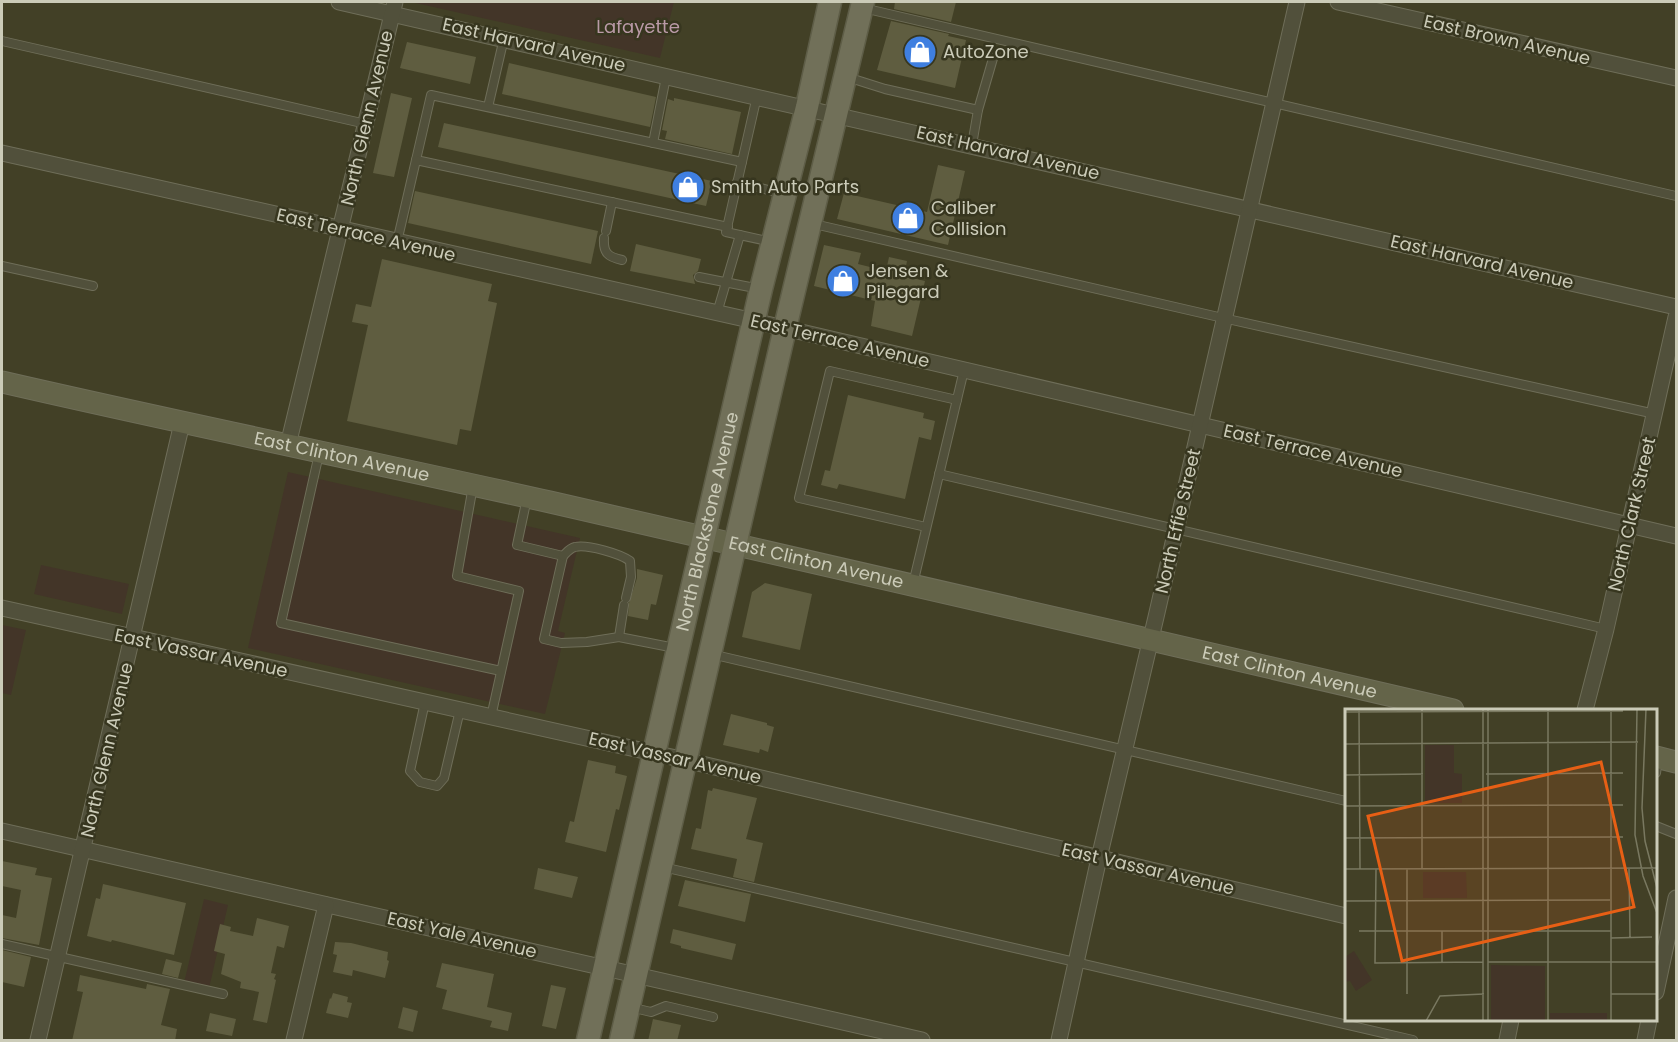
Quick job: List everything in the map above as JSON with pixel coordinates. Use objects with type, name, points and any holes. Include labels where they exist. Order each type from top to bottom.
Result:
[{"type":"main road","name":"North Blackstone Avenue","points":[[588,1041],[761,289],[807,107],[830,2]]},
{"type":"main road","name":"North Blackstone Avenue","points":[[621,1041],[785,328],[863,5]]},
{"type":"main road","name":"East Clinton Avenue","points":[[2,382],[736,544],[1444,709]]},
{"type":"street","name":"East Harvard Avenue","points":[[339,2],[393,7],[504,38],[1677,307]]},
{"type":"street","name":"North Effie Street","points":[[1059,1041],[1098,858],[1177,529],[1223,318],[1297,2]]},
{"type":"street","name":"East Brown Avenue","points":[[1338,2],[1677,78]]},
{"type":"street","name":"North Glenn Avenue","points":[[288,445],[393,7]]},
{"type":"street","name":"East Terrace Avenue","points":[[2,153],[785,328],[1677,536]]},
{"type":"street","name":"North Clark Street","points":[[1586,709],[1677,317]]},
{"type":"street","name":"North Glenn Avenue","points":[[38,1041],[182,423]]},
{"type":"street","name":"East Vassar Avenue","points":[[2,608],[685,760],[1345,916]]},
{"type":"street","name":"East Yale Avenue","points":[[2,831],[922,1041]]},
{"type":"street","points":[[1657,988],[1676,902]]},
{"type":"street","points":[[294,1041],[326,905]]},
{"type":"street","points":[[1507,1041],[1511,1021]]},
{"type":"street","points":[[1645,1041],[1649,1021]]},
{"type":"lane","points":[[863,5],[1677,196]]},
{"type":"lane","points":[[488,107],[504,38]]},
{"type":"lane","points":[[2,41],[366,124]]},
{"type":"lane","points":[[972,145],[978,110],[994,55]]},
{"type":"lane","points":[[652,143],[667,75]]},
{"type":"lane","points":[[846,76],[885,89],[978,110]]},
{"type":"lane","points":[[397,242],[431,95],[742,162]]},
{"type":"lane","points":[[757,96],[726,232],[773,242]]},
{"type":"lane","points":[[416,160],[728,227]]},
{"type":"lane","points":[[737,182],[785,195]]},
{"type":"lane","points":[[612,202],[603,248],[613,258],[622,260]]},
{"type":"lane","points":[[811,223],[1655,414]]},
{"type":"lane","points":[[717,313],[740,236]]},
{"type":"lane","points":[[2,266],[93,286]]},
{"type":"lane","points":[[699,277],[761,289]]},
{"type":"lane","points":[[912,585],[964,370]]},
{"type":"lane","points":[[926,527],[799,498],[830,371],[957,400]]},
{"type":"lane","points":[[319,451],[282,623],[501,671]]},
{"type":"lane","points":[[939,474],[1606,629]]},
{"type":"lane","points":[[473,485],[457,576],[519,591],[491,717]]},
{"type":"lane","points":[[527,497],[517,545],[563,556]]},
{"type":"lane","points":[[619,637],[632,567],[630,561],[623,556],[581,547],[572,548],[563,556],[544,639],[570,643],[619,637],[679,649]]},
{"type":"lane","points":[[710,654],[1345,801]]},
{"type":"lane","points":[[425,702],[410,771],[420,782],[437,786],[444,778],[460,710]]},
{"type":"lane","points":[[1657,826],[1677,834]]},
{"type":"lane","points":[[661,866],[1413,1041]]},
{"type":"lane","points":[[2,944],[223,994]]},
{"type":"lane","points":[[629,1006],[651,1012],[666,1006],[713,1017]]},
{"type":"green space","name":"Lafayette","points":[[411,2],[674,2],[660,58]]},
{"type":"green space","points":[[288,472],[580,538],[558,631],[565,633],[545,714],[248,648]]},
{"type":"green space","points":[[41,565],[129,584],[122,614],[34,594]]},
{"type":"green space","points":[[2,625],[26,630],[11,695],[2,693]]},
{"type":"green space","points":[[204,899],[228,905],[208,993],[183,987]]},
{"type":"building","points":[[895,2],[956,2],[951,22],[894,9]]},
{"type":"building","points":[[891,21],[966,40],[955,88],[877,70]]},
{"type":"building","points":[[407,42],[476,57],[470,84],[400,68]]},
{"type":"building","points":[[509,63],[656,97],[650,127],[502,94]]},
{"type":"building","points":[[391,93],[412,98],[394,177],[373,173]]},
{"type":"building","points":[[674,98],[741,112],[732,154],[665,139],[667,131],[662,130],[668,99],[674,101]]},
{"type":"building","points":[[444,123],[712,181],[706,206],[438,147]]},
{"type":"building","points":[[938,165],[965,171],[948,245],[837,219],[844,193],[927,212]]},
{"type":"building","points":[[415,191],[598,231],[591,264],[408,223]]},
{"type":"building","points":[[636,244],[701,259],[698,271],[693,275],[695,284],[630,271]]},
{"type":"building","points":[[824,245],[861,253],[858,264],[886,271],[889,257],[907,261],[904,276],[925,281],[912,336],[871,326],[875,301],[814,286]]},
{"type":"building","points":[[382,259],[492,284],[488,301],[497,303],[471,431],[460,429],[457,445],[347,421],[368,325],[352,322],[356,304],[371,307]]},
{"type":"building","points":[[848,395],[924,413],[923,418],[935,421],[931,440],[919,437],[905,499],[839,484],[837,489],[821,485],[825,470],[830,471]]},
{"type":"building","points":[[637,569],[663,575],[656,605],[651,604],[648,620],[628,616]]},
{"type":"building","points":[[765,583],[812,594],[800,650],[742,637],[752,592]]},
{"type":"building","points":[[731,714],[767,723],[774,727],[768,752],[760,749],[759,753],[723,745]]},
{"type":"building","points":[[588,760],[616,766],[615,773],[627,776],[619,810],[616,809],[606,852],[565,842],[570,821],[574,822]]},
{"type":"building","points":[[713,788],[757,798],[746,839],[763,843],[754,882],[733,877],[737,859],[691,849],[696,828],[701,829],[708,790],[712,791]]},
{"type":"building","points":[[2,861],[37,868],[35,875],[52,878],[39,945],[2,938],[2,915],[16,918],[21,890],[2,886]]},
{"type":"building","points":[[538,868],[578,877],[572,898],[534,889]]},
{"type":"building","points":[[685,880],[751,894],[745,922],[678,906]]},
{"type":"building","points":[[103,884],[186,903],[174,955],[87,936],[96,898],[100,899]]},
{"type":"building","points":[[257,918],[289,926],[284,948],[277,946],[271,973],[276,974],[274,979],[276,980],[267,1023],[253,1020],[259,992],[240,988],[241,982],[221,974],[225,954],[214,951],[220,924],[231,927],[230,931],[253,936]]},
{"type":"building","points":[[673,929],[736,944],[732,960],[681,948],[681,946],[670,943]]},
{"type":"building","points":[[335,942],[351,943],[388,952],[387,960],[389,961],[385,978],[353,970],[352,976],[333,972],[337,955],[333,954]]},
{"type":"building","points":[[2,950],[31,957],[24,987],[2,982]]},
{"type":"building","points":[[166,959],[182,963],[178,978],[162,974]]},
{"type":"building","points":[[442,963],[494,974],[487,1007],[512,1013],[508,1031],[490,1027],[492,1021],[442,1009],[447,990],[436,987]]},
{"type":"building","points":[[80,975],[146,989],[147,984],[170,989],[161,1025],[177,1029],[175,1041],[72,1041],[83,992],[77,991]]},
{"type":"building","points":[[551,985],[566,988],[556,1029],[542,1026]]},
{"type":"building","points":[[333,993],[348,997],[347,1002],[352,1003],[348,1018],[326,1013]]},
{"type":"building","points":[[403,1007],[418,1011],[413,1032],[398,1028]]},
{"type":"building","points":[[210,1013],[236,1019],[232,1036],[206,1031]]},
{"type":"building","points":[[653,1019],[681,1025],[677,1041],[648,1041]]},
{"type":"place","name":"AutoZone","points":[[920,52]]},
{"type":"place","name":"Smith Auto Parts","points":[[688,187]]},
{"type":"place","name":"Caliber Collision","points":[[908,218]]},
{"type":"place","name":"Jensen & Pilegard","points":[[843,281]]}]
